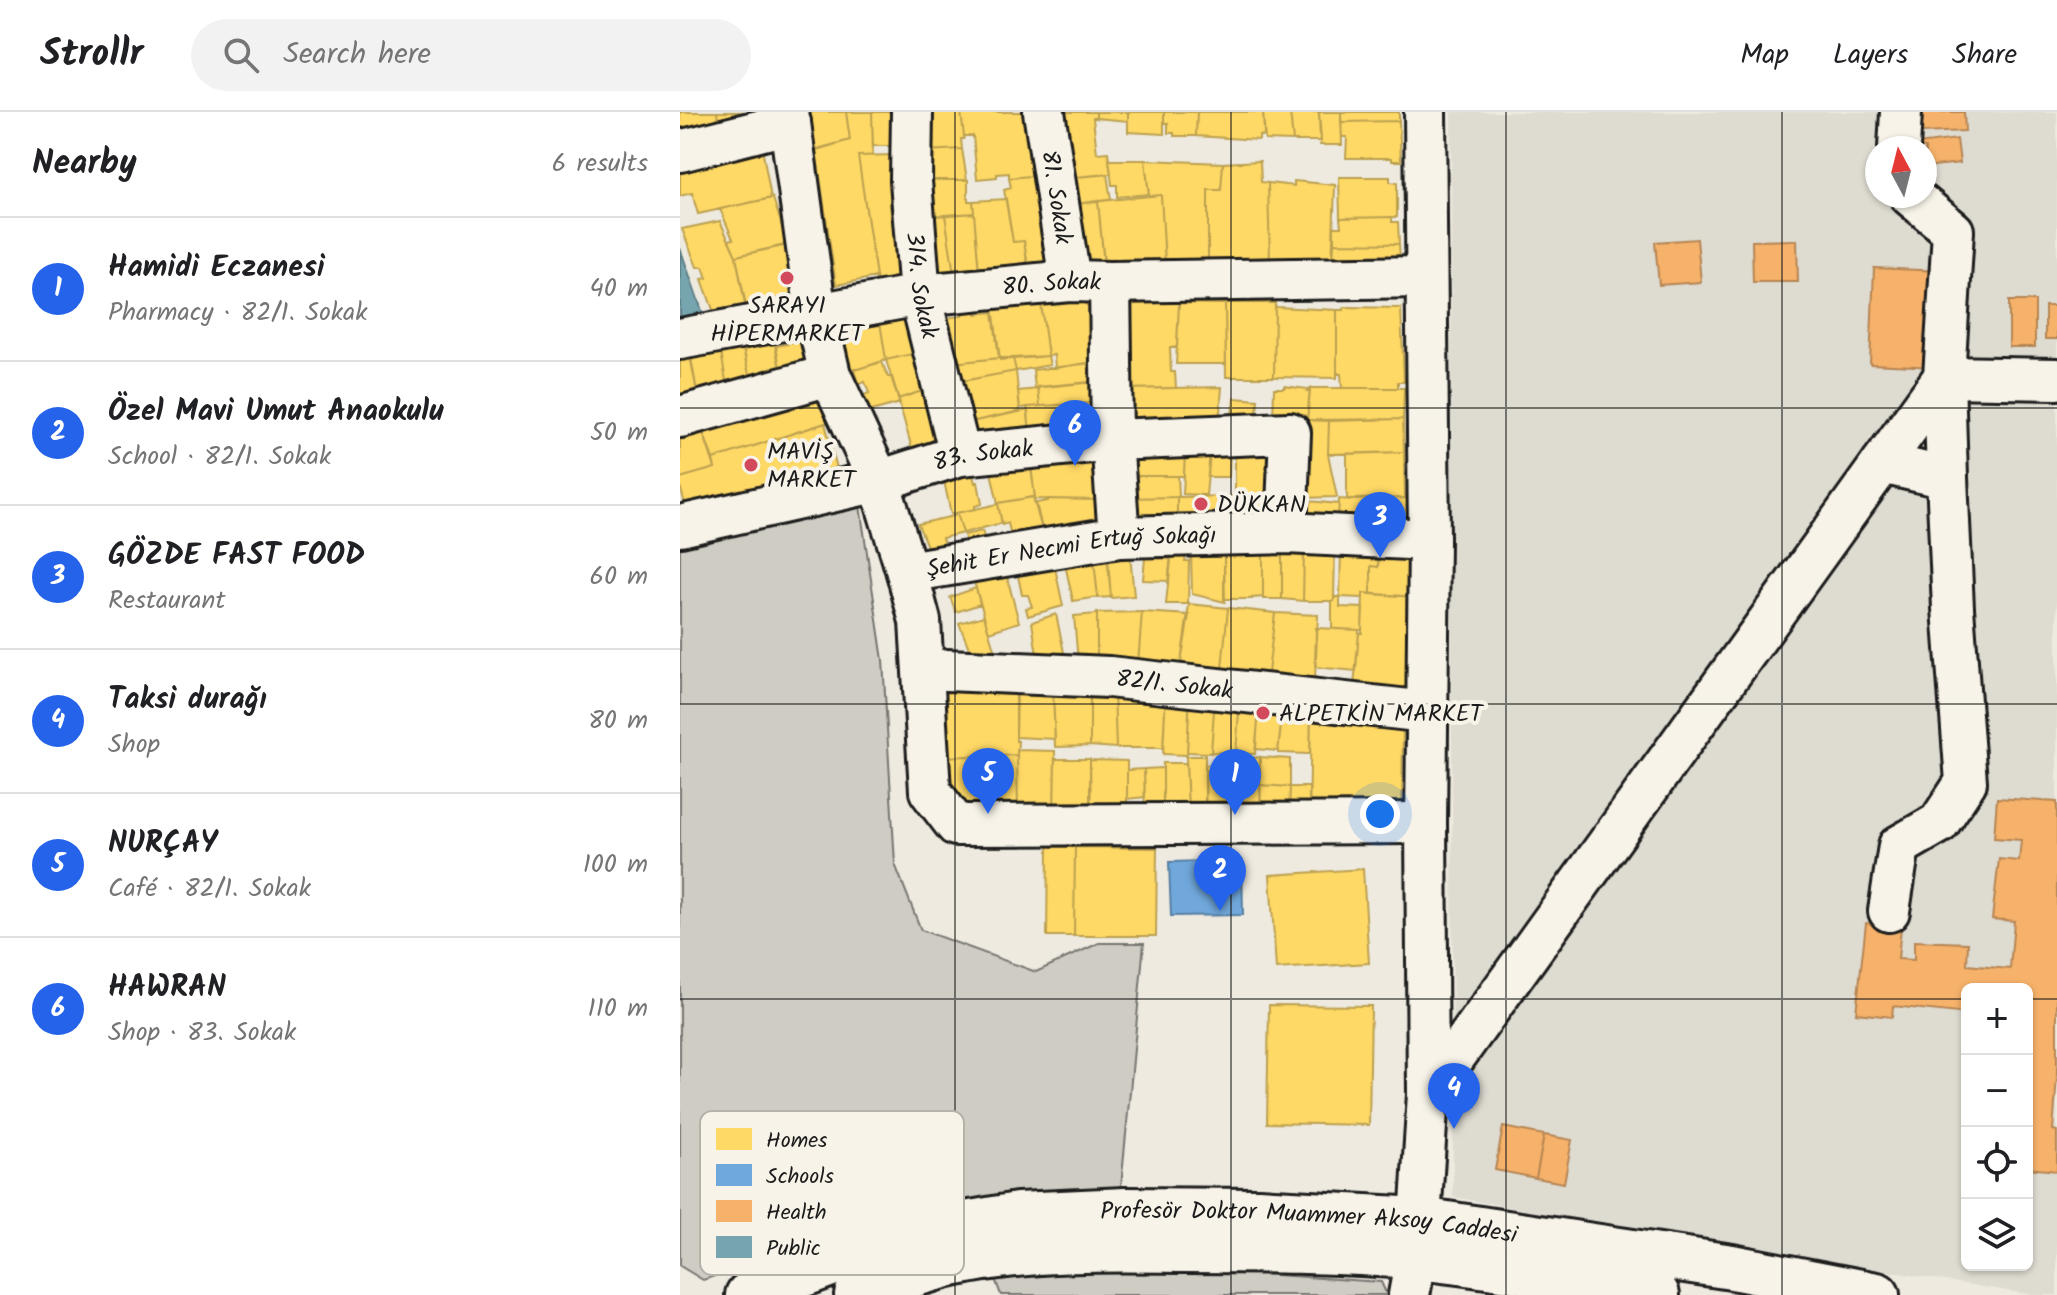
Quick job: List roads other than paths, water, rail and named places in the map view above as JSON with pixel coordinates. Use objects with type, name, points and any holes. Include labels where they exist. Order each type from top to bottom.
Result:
[{"type":"main road","name":"Profesör Doktor Muammer Aksoy Caddesi","points":[[964,1224],[1018,1215],[1125,1210],[1258,1211],[1415,1257],[1657,1295]]},
{"type":"main road","name":"Profesör Doktor Muammer Aksoy Caddesi","points":[[964,1261],[1037,1252],[1284,1250],[1732,1267],[1877,1295]]},
{"type":"main road","name":"Profesör Doktor Muammer Aksoy Caddesi","points":[[748,1295],[801,1275]]},
{"type":"main road","name":"Profesör Doktor Muammer Aksoy Caddesi","points":[[857,1295],[914,1275]]},
{"type":"street","name":"314. Sokak","points":[[912,112],[911,181],[920,295],[960,455]]},
{"type":"street","name":"81. Sokak","points":[[1044,112],[1070,281]]},
{"type":"street","points":[[1415,1257],[1428,1094],[1426,823],[1429,540],[1425,112]]},
{"type":"street","points":[[1900,136],[1901,112]]},
{"type":"street","points":[[680,151],[788,118],[816,314],[830,375],[879,481],[907,572],[920,621],[930,791],[956,825],[1426,823]]},
{"type":"street","points":[[1889,911],[1899,846],[1939,823],[1966,782],[1953,608],[1944,377],[1953,231],[1925,208]]},
{"type":"street","name":"80. Sokak","points":[[680,339],[920,295],[1070,281],[1426,277]]},
{"type":"street","points":[[1110,282],[1112,440],[1119,537]]},
{"type":"street","points":[[680,417],[830,375]]},
{"type":"street","points":[[1944,377],[2057,379]]},
{"type":"street","points":[[1428,1094],[1944,377]]},
{"type":"street","name":"83. Sokak","points":[[680,526],[879,481],[960,455],[1112,440],[1290,433],[1286,533]]},
{"type":"street","points":[[1882,463],[1947,478]]},
{"type":"street","name":"Şehit Er Necmi Ertuğ Sokağı","points":[[907,572],[1119,537],[1286,533],[1429,540]]},
{"type":"street","name":"82/1. Sokak","points":[[923,669],[1109,677],[1427,712]]},
{"type":"place","name":"SARAYI HİPERMARKET","points":[[787,278]]},
{"type":"place","name":"MAVİŞ MARKET","points":[[751,465]]},
{"type":"place","name":"HAWRAN","points":[[1075,466]]},
{"type":"place","name":"DÜKKAN","points":[[1201,504]]},
{"type":"place","name":"GÖZDE FAST FOOD","points":[[1380,558]]},
{"type":"place","name":"ALPETKİN MARKET","points":[[1263,713]]},
{"type":"place","name":"NURÇAY","points":[[988,814]]},
{"type":"place","name":"Hamidi Eczanesi","points":[[1235,815]]},
{"type":"place","name":"Özel Mavi Umut Anaokulu","points":[[1220,911]]},
{"type":"place","name":"Taksi durağı","points":[[1454,1129]]}]
